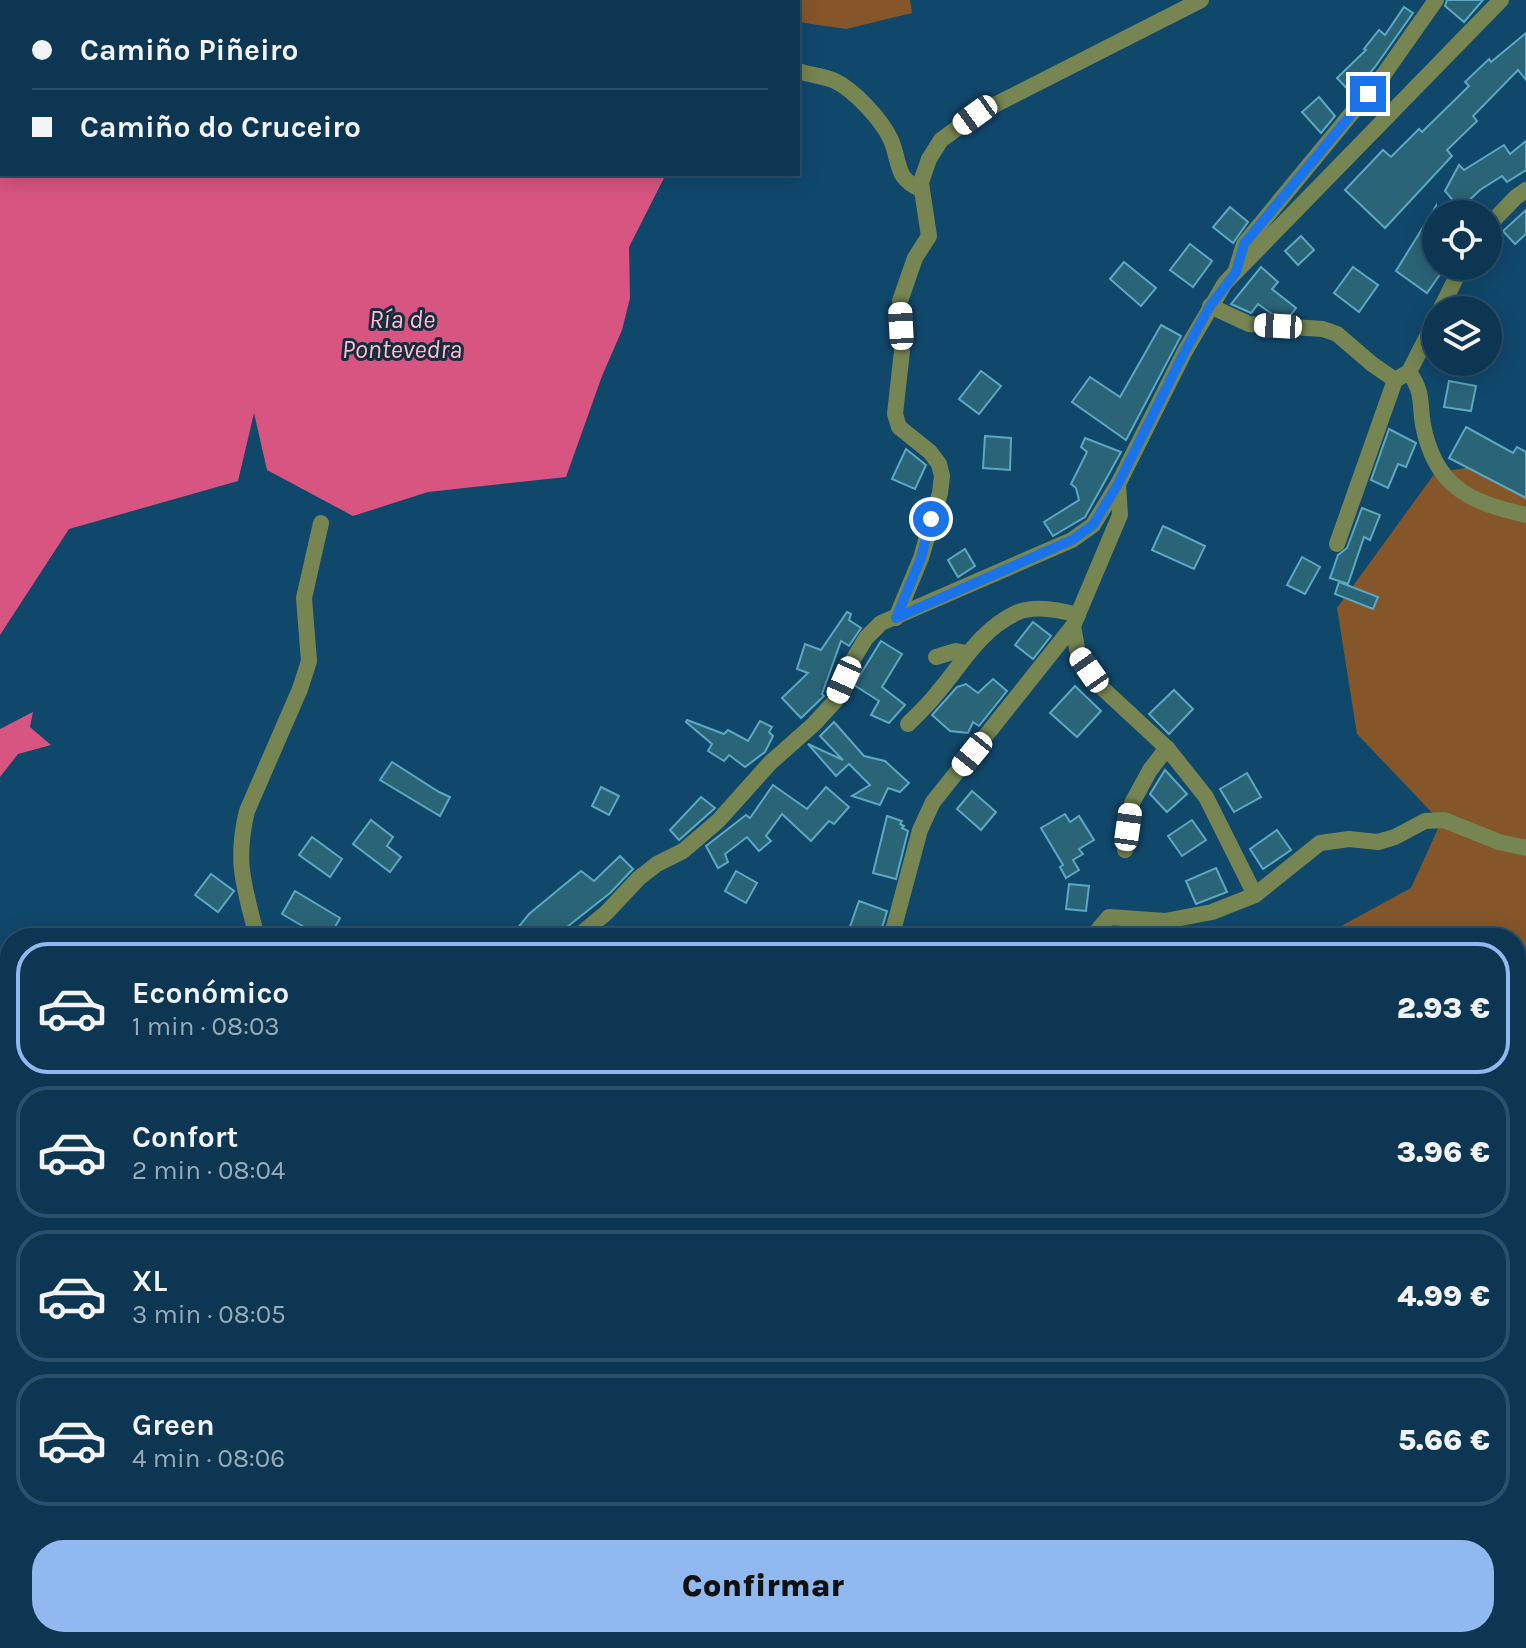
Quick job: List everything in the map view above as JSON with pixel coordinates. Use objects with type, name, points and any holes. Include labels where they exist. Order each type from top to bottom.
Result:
[{"type":"street","points":[[896,618],[921,558],[942,476],[939,464],[930,452],[899,427],[895,414],[902,351],[900,301],[915,258],[929,236],[921,182],[929,159],[941,140],[975,115],[1201,0]]},
{"type":"street","points":[[1236,272],[1244,244],[1384,74],[1436,0]]},
{"type":"street","points":[[588,928],[639,878],[657,864],[683,851],[718,821],[770,763],[814,724],[835,701],[866,638],[881,623],[1072,540],[1093,525],[1118,484],[1210,306],[1236,272],[1501,0]]},
{"type":"street","points":[[800,72],[835,81],[860,101],[879,120],[891,141],[897,165],[906,183],[922,190]]},
{"type":"street","points":[[1502,210],[1526,190]]},
{"type":"street","points":[[1210,306],[1249,324],[1323,329],[1337,334],[1372,364],[1402,376],[1420,389],[1427,448],[1434,465],[1454,486],[1474,499],[1526,515]]},
{"type":"street","points":[[1337,544],[1402,376],[1422,342]]},
{"type":"street","points":[[894,928],[920,830],[933,802],[1075,621],[1120,515],[1118,484]]},
{"type":"street","points":[[254,928],[244,892],[240,858],[242,831],[247,811],[309,661],[304,598],[321,523]]},
{"type":"street","points":[[908,724],[938,692],[966,653],[994,627],[1019,611],[1057,609],[1075,621]]},
{"type":"street","points":[[1075,621],[1078,654],[1100,686],[1167,748],[1206,797],[1255,895]]},
{"type":"street","points":[[936,657],[956,651],[966,653]]},
{"type":"street","points":[[1125,850],[1132,803],[1150,770],[1167,748]]},
{"type":"street","points":[[1100,928],[1109,917],[1165,921],[1212,912],[1255,895],[1320,843],[1349,839],[1378,842],[1425,821],[1444,820],[1499,842],[1526,848]]},
{"type":"shaded area","points":[[800,0],[910,0],[912,13],[846,29],[800,22]]},
{"type":"shaded area","points":[[1526,458],[1526,928],[1337,928],[1411,888],[1441,822],[1357,734],[1337,608],[1435,473]]},
{"type":"water","name":"Ría de Pontevedra","points":[[0,176],[665,176],[629,247],[630,298],[622,330],[566,477],[428,492],[353,516],[267,470],[254,413],[238,481],[69,529],[0,635]]},
{"type":"water","points":[[33,712],[30,727],[51,745],[18,754],[0,777],[0,729]]},
{"type":"building","points":[[1447,0],[1483,0],[1464,22],[1445,6]]},
{"type":"building","points":[[1404,7],[1413,13],[1352,94],[1337,78],[1366,50],[1379,30],[1385,35]]},
{"type":"building","points":[[1526,33],[1526,80],[1518,70],[1473,116],[1477,121],[1447,150],[1452,156],[1385,228],[1345,190],[1383,150],[1391,157],[1419,129],[1422,132],[1469,86],[1465,82],[1489,59],[1491,62]]},
{"type":"building","points":[[1319,97],[1335,116],[1321,133],[1302,112]]},
{"type":"building","points":[[1526,141],[1526,170],[1507,182],[1502,176],[1469,200],[1452,200],[1445,191],[1459,165],[1464,170],[1504,145],[1510,154]]},
{"type":"building","points":[[1230,207],[1248,222],[1233,243],[1213,227]]},
{"type":"building","points":[[1526,210],[1526,234],[1515,244],[1503,231]]},
{"type":"building","points":[[1422,229],[1422,280],[1436,280],[1427,293],[1396,271]]},
{"type":"building","points":[[1301,236],[1314,250],[1298,265],[1285,251]]},
{"type":"building","points":[[1190,244],[1212,261],[1193,287],[1170,270]]},
{"type":"building","points":[[1124,262],[1156,288],[1141,306],[1110,279]]},
{"type":"building","points":[[1261,267],[1278,282],[1272,289],[1296,308],[1290,316],[1272,314],[1258,304],[1251,313],[1231,304]]},
{"type":"building","points":[[1353,267],[1378,285],[1359,312],[1334,293]]},
{"type":"building","points":[[1161,325],[1181,336],[1126,440],[1072,402],[1090,377],[1120,397]]},
{"type":"building","points":[[981,371],[1001,386],[979,414],[959,399]]},
{"type":"building","points":[[1449,381],[1476,386],[1471,411],[1444,407]]},
{"type":"building","points":[[1466,427],[1513,453],[1517,447],[1526,452],[1526,498],[1449,458]]},
{"type":"building","points":[[1389,429],[1416,443],[1406,467],[1398,464],[1388,488],[1371,480]]},
{"type":"building","points":[[985,436],[1011,438],[1010,470],[983,468]]},
{"type":"building","points":[[1085,438],[1121,452],[1085,517],[1053,536],[1044,522],[1079,500],[1076,488],[1071,484],[1087,452],[1081,447]]},
{"type":"building","points":[[906,449],[926,465],[915,489],[892,479]]},
{"type":"building","points":[[1362,508],[1380,515],[1370,540],[1364,537],[1348,584],[1330,578],[1338,555],[1347,548]]},
{"type":"building","points":[[1163,526],[1205,546],[1194,569],[1152,550]]},
{"type":"building","points":[[965,549],[975,566],[958,577],[948,560]]},
{"type":"building","points":[[1302,557],[1320,567],[1305,594],[1287,585]]},
{"type":"building","points":[[1339,582],[1378,597],[1373,609],[1335,594]]},
{"type":"building","points":[[847,612],[851,614],[849,620],[861,628],[849,646],[841,641],[822,694],[824,696],[801,718],[782,698],[808,673],[797,669],[805,644],[821,650]]},
{"type":"building","points":[[1033,622],[1051,636],[1033,659],[1015,645]]},
{"type":"building","points":[[881,641],[902,654],[882,687],[905,705],[889,723],[871,715],[879,701],[854,685]]},
{"type":"building","points":[[993,679],[1007,691],[979,726],[973,722],[968,733],[950,731],[932,715],[957,687],[966,684],[978,693]]},
{"type":"building","points":[[1075,686],[1101,711],[1077,737],[1050,713]]},
{"type":"building","points":[[1174,690],[1193,709],[1169,734],[1149,714]]},
{"type":"building","points":[[687,720],[724,734],[728,730],[748,741],[760,721],[772,727],[769,732],[773,736],[765,752],[745,767],[729,755],[724,761],[708,751],[712,744]]},
{"type":"building","points":[[834,722],[864,756],[885,761],[909,783],[900,792],[888,788],[880,805],[852,796],[870,785],[849,764],[836,776],[808,744],[843,760],[820,736]]},
{"type":"building","points":[[392,762],[450,797],[440,816],[380,780]]},
{"type":"building","points":[[1165,770],[1187,794],[1167,812],[1150,794]]},
{"type":"building","points":[[1247,773],[1261,797],[1234,812],[1220,789]]},
{"type":"building","points":[[773,785],[807,809],[826,787],[849,807],[834,824],[829,821],[811,841],[782,814],[766,836],[771,841],[759,851],[747,837],[725,854],[728,862],[718,868],[706,846],[746,815],[750,818]]},
{"type":"building","points":[[601,787],[619,796],[609,815],[592,806]]},
{"type":"building","points":[[972,791],[996,812],[981,830],[957,809]]},
{"type":"building","points":[[701,797],[715,808],[679,840],[670,830]]},
{"type":"building","points":[[1065,814],[1070,822],[1079,816],[1094,840],[1079,849],[1083,854],[1073,860],[1079,870],[1066,878],[1060,867],[1063,865],[1041,828]]},
{"type":"building","points":[[887,816],[902,821],[902,828],[908,831],[896,879],[873,873]]},
{"type":"building","points":[[371,820],[393,837],[387,846],[401,857],[390,872],[353,844]]},
{"type":"building","points":[[1192,820],[1206,840],[1182,856],[1168,836]]},
{"type":"building","points":[[1277,830],[1291,850],[1263,869],[1250,849]]},
{"type":"building","points":[[312,837],[342,859],[330,877],[299,855]]},
{"type":"building","points":[[620,856],[633,869],[610,893],[566,928],[518,928],[529,914],[581,871],[594,881]]},
{"type":"building","points":[[1216,868],[1227,892],[1196,904],[1186,881]]},
{"type":"building","points":[[736,871],[757,883],[746,903],[725,891]]},
{"type":"building","points":[[211,874],[234,891],[218,912],[195,895]]},
{"type":"building","points":[[1069,884],[1089,886],[1086,911],[1066,909]]},
{"type":"building","points":[[295,891],[340,918],[334,928],[306,928],[282,914]]},
{"type":"building","points":[[859,901],[887,911],[882,928],[850,928]]},
{"type":"route","points":[[931,519],[921,558],[896,618],[1072,540],[1093,525],[1118,484],[1210,306],[1236,272],[1244,244],[1368,94]]}]
